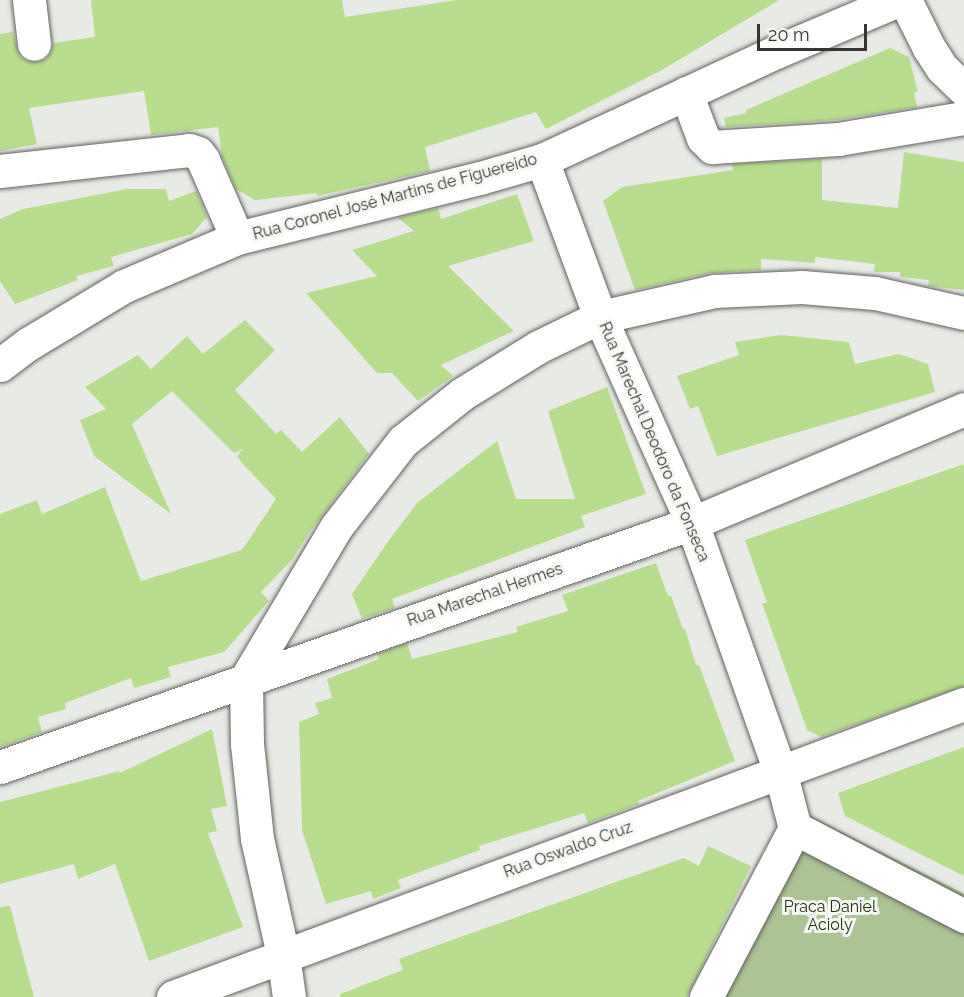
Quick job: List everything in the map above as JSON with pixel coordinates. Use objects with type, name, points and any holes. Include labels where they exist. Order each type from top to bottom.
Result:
[{"type":"street","points":[[29,0],[34,44]]},
{"type":"street","name":"Rua Coronel José Martins de Figuereido","points":[[0,365],[28,344],[124,286],[237,238],[469,181],[542,160],[686,93],[898,0]]},
{"type":"street","points":[[905,0],[929,48],[942,68],[964,89]]},
{"type":"street","points":[[686,93],[703,138],[712,147],[838,139],[964,118]]},
{"type":"street","points":[[0,171],[189,150],[198,153],[203,160],[237,238]]},
{"type":"street","name":"Rua Marechal Deodoro da Fonseca","points":[[542,160],[600,317],[692,523],[780,771],[795,828]]},
{"type":"street","points":[[289,997],[283,955],[257,839],[247,744],[246,679],[337,526],[403,441],[472,388],[538,347],[600,317],[714,291],[802,287],[875,293],[964,313]]},
{"type":"street","name":"Rua Marechal Hermes","points":[[0,767],[692,523],[964,409]]},
{"type":"street","name":"Rua Oswaldo Cruz","points":[[173,997],[964,704]]},
{"type":"street","points":[[706,997],[795,828],[964,916]]},
{"type":"green space","name":"Praça Daniel Acioly","points":[[795,808],[964,894],[964,997],[698,997]]},
{"type":"building","points":[[91,0],[342,0],[345,17],[457,0],[779,0],[662,70],[546,129],[536,112],[425,147],[430,171],[317,196],[317,193],[255,200],[236,189],[222,156],[218,127],[151,135],[144,91],[29,108],[37,144],[0,151],[0,34],[13,32],[19,56],[27,61],[37,62],[46,59],[53,43],[95,37]]},
{"type":"building","points":[[890,48],[909,57],[918,92],[914,92],[917,107],[836,120],[726,127],[724,118],[746,113],[746,110]]},
{"type":"building","points":[[904,152],[964,162],[964,290],[928,286],[929,280],[900,277],[900,272],[874,272],[875,264],[815,257],[815,263],[761,259],[761,270],[710,273],[635,290],[603,201],[622,187],[733,170],[732,164],[822,159],[822,200],[898,208]]},
{"type":"building","points":[[127,189],[166,189],[169,201],[196,191],[207,217],[192,234],[111,257],[114,266],[76,276],[78,280],[15,304],[0,281],[0,219],[23,209]]},
{"type":"building","points":[[517,194],[534,241],[448,266],[514,331],[441,365],[453,376],[418,401],[392,373],[377,373],[306,293],[377,276],[352,250],[414,231],[398,218],[438,208],[441,219]]},
{"type":"building","points":[[245,320],[275,350],[235,390],[276,434],[281,430],[302,452],[340,417],[369,454],[309,533],[292,560],[261,592],[269,601],[224,652],[168,667],[171,677],[134,688],[131,678],[65,703],[66,709],[38,717],[42,732],[0,747],[0,514],[37,500],[42,514],[105,487],[141,581],[242,550],[276,499],[237,456],[243,449],[234,453],[172,391],[132,424],[171,514],[94,456],[80,420],[106,409],[85,387],[138,355],[151,369],[187,336],[203,354]]},
{"type":"building","points":[[781,335],[849,342],[855,364],[899,354],[928,364],[935,392],[717,456],[698,406],[690,409],[677,376],[739,355],[735,342]]},
{"type":"building","points":[[607,387],[646,494],[581,516],[585,527],[392,599],[395,608],[362,619],[352,594],[417,503],[497,441],[516,499],[575,499],[548,411]]},
{"type":"building","points":[[964,464],[964,686],[821,737],[807,730],[762,603],[767,603],[745,540]]},
{"type":"building","points":[[656,563],[668,596],[671,596],[683,629],[685,629],[696,665],[699,665],[735,761],[638,801],[639,804],[588,823],[584,813],[479,846],[480,850],[398,880],[401,888],[373,899],[371,891],[326,904],[302,830],[299,722],[319,714],[315,703],[332,698],[327,679],[379,659],[377,654],[407,643],[412,659],[518,632],[516,627],[568,611],[562,595]]},
{"type":"building","points":[[212,729],[227,806],[211,809],[217,831],[208,833],[243,927],[149,961],[115,864],[78,879],[74,864],[0,884],[0,802],[120,771],[118,774]]},
{"type":"building","points":[[964,747],[964,876],[845,816],[838,793]]},
{"type":"building","points":[[708,846],[751,866],[687,997],[340,997],[340,994],[403,970],[399,959],[684,858],[699,866]]},
{"type":"building","points":[[10,906],[34,997],[0,997],[0,907]]}]
